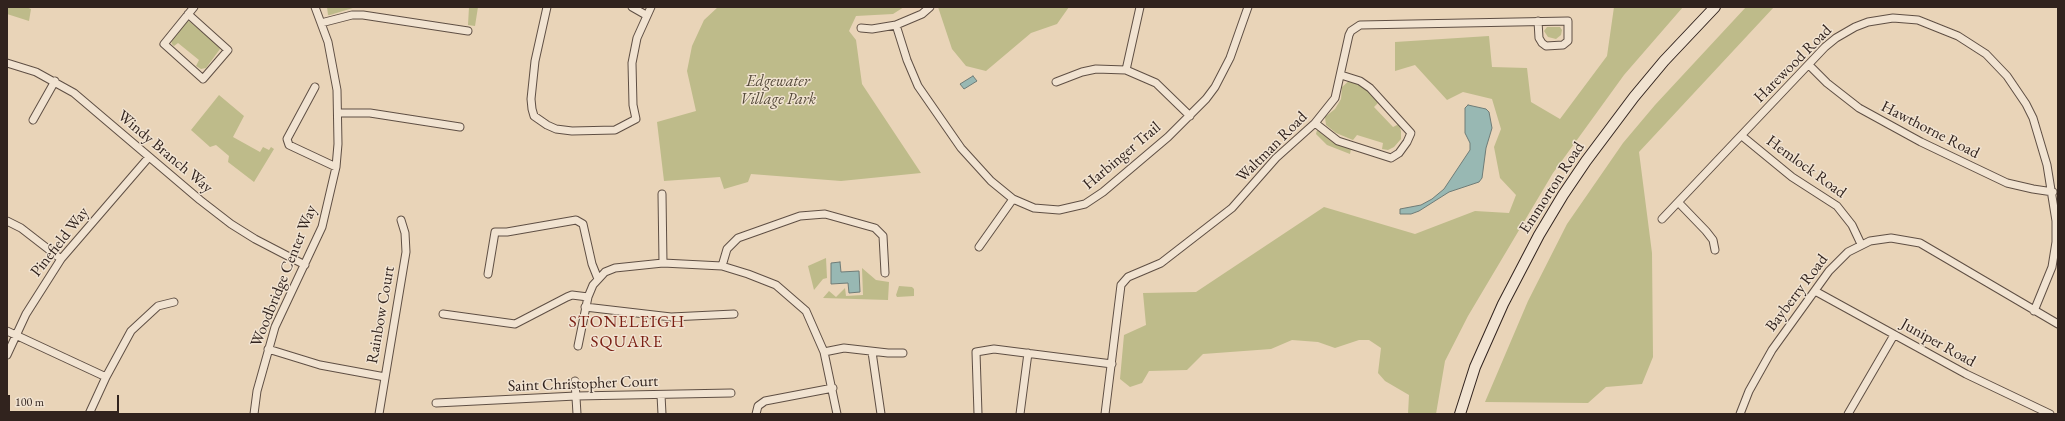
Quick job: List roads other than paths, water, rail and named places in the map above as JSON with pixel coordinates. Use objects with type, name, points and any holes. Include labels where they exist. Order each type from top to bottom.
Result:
[{"type":"main road","name":"Emmorton Road","points":[[1460,414],[1476,367],[1502,304],[1535,241],[1563,195],[1586,160],[1634,97],[1664,61],[1715,7]]},
{"type":"street","points":[[188,14],[228,50],[203,79],[164,44],[188,14],[194,7]]},
{"type":"street","name":"Woodbridge Center Way","points":[[254,414],[257,391],[268,349],[285,305],[322,227],[336,168],[338,113],[333,65],[328,42],[315,7]]},
{"type":"street","points":[[547,7],[539,38],[531,99],[534,116],[556,129],[572,130],[615,130],[636,119],[633,105],[632,64],[637,38],[646,15],[651,7]]},
{"type":"street","points":[[632,7],[646,15]]},
{"type":"street","points":[[861,28],[896,25],[922,14],[930,7]]},
{"type":"street","points":[[1126,70],[1140,7]]},
{"type":"street","name":"Harbinger Trail","points":[[896,25],[907,60],[918,86],[961,148],[991,181],[1013,199],[1029,206],[1047,210],[1070,209],[1085,204],[1103,192],[1190,116],[1206,99],[1223,73],[1230,58],[1248,7]]},
{"type":"street","points":[[321,23],[352,15],[363,15],[468,31]]},
{"type":"street","name":"Harewood Road","points":[[1662,219],[1679,203],[1825,47],[1845,32],[1868,22],[1905,18],[1918,20],[1958,36],[1972,44],[1997,65],[2007,76],[2026,104],[2040,138],[2053,192],[2056,221],[2054,256],[2049,275],[2034,311]]},
{"type":"street","name":"Waltman Road","points":[[1105,414],[1112,364],[1119,292],[1125,280],[1128,277],[1161,263],[1232,208],[1276,158],[1315,123],[1335,98],[1349,35],[1360,25],[1568,20],[1568,42],[1563,45],[1546,46],[1539,38],[1538,21]]},
{"type":"street","name":"Windy Branch Way","points":[[7,63],[36,72],[55,81],[86,103],[231,224],[255,239],[305,265]]},
{"type":"street","name":"Hawthorne Road","points":[[1809,65],[1827,83],[1859,108],[1921,142],[2007,183],[2053,192]]},
{"type":"street","points":[[1056,82],[1082,72],[1096,69],[1126,70],[1156,83],[1190,116]]},
{"type":"street","points":[[1315,123],[1338,141],[1391,158],[1399,153],[1407,142],[1411,133],[1370,88],[1360,80],[1341,74]]},
{"type":"street","points":[[33,120],[55,81]]},
{"type":"street","points":[[315,87],[287,139],[289,145],[336,168]]},
{"type":"street","points":[[338,113],[370,113],[460,128]]},
{"type":"street","name":"Hemlock Road","points":[[1742,136],[1792,178],[1837,206],[1852,225],[1861,244]]},
{"type":"street","name":"Pinefield Way","points":[[7,355],[15,334],[39,292],[61,259],[149,157]]},
{"type":"street","points":[[662,194],[663,263]]},
{"type":"street","points":[[979,247],[1013,199]]},
{"type":"street","points":[[1679,203],[1706,231],[1713,240],[1716,250]]},
{"type":"street","points":[[722,266],[727,249],[738,238],[800,216],[825,214],[875,228],[883,236],[885,272]]},
{"type":"street","name":"Rainbow Court","points":[[379,414],[406,252],[405,233],[401,220]]},
{"type":"street","points":[[488,274],[495,232],[508,232],[576,220],[583,224],[592,264],[598,279]]},
{"type":"street","points":[[7,221],[21,228],[61,259]]},
{"type":"street","name":"Bayberry Road","points":[[1740,414],[1760,369],[1783,333],[1837,262],[1861,244],[1891,238],[1920,243],[2058,324]]},
{"type":"street","points":[[578,346],[588,297],[598,279],[605,272],[615,268],[663,263],[722,266],[776,285],[806,311],[824,352],[837,414]]},
{"type":"street","name":"Juniper Road","points":[[1815,292],[1999,391],[2050,414]]},
{"type":"street","points":[[443,314],[515,324],[568,296],[588,297]]},
{"type":"street","points":[[89,414],[106,377],[131,331],[158,306],[174,302]]},
{"type":"street","points":[[585,307],[671,318],[734,314]]},
{"type":"street","points":[[7,331],[106,377]]},
{"type":"street","points":[[1848,414],[1894,335]]},
{"type":"street","points":[[824,352],[844,348],[872,352],[903,353]]},
{"type":"street","points":[[268,349],[320,365],[385,377]]},
{"type":"street","points":[[978,414],[976,352],[994,349],[1112,364]]},
{"type":"street","points":[[872,352],[881,414]]},
{"type":"street","points":[[1020,414],[1028,353]]},
{"type":"street","points":[[575,381],[577,414]]},
{"type":"street","points":[[756,414],[758,406],[765,401],[832,388]]},
{"type":"street","name":"Saint Christopher Court","points":[[436,403],[576,396],[731,393]]},
{"type":"street","points":[[661,395],[662,414]]},
{"type":"water","points":[[973,76],[977,81],[964,89],[960,84]]},
{"type":"water","points":[[1468,105],[1486,109],[1489,112],[1492,128],[1486,148],[1482,178],[1479,182],[1449,192],[1419,211],[1411,214],[1400,214],[1400,209],[1421,205],[1432,199],[1444,189],[1470,150],[1470,143],[1465,133],[1465,108]]},
{"type":"water","points":[[840,262],[841,272],[859,271],[860,292],[849,293],[848,283],[831,284],[831,263]]},
{"type":"district","name":"STONELEIGH SQUARE","points":[[627,332]]},
{"type":"park label","name":"Edgewater Village Park","points":[[778,91]]}]
